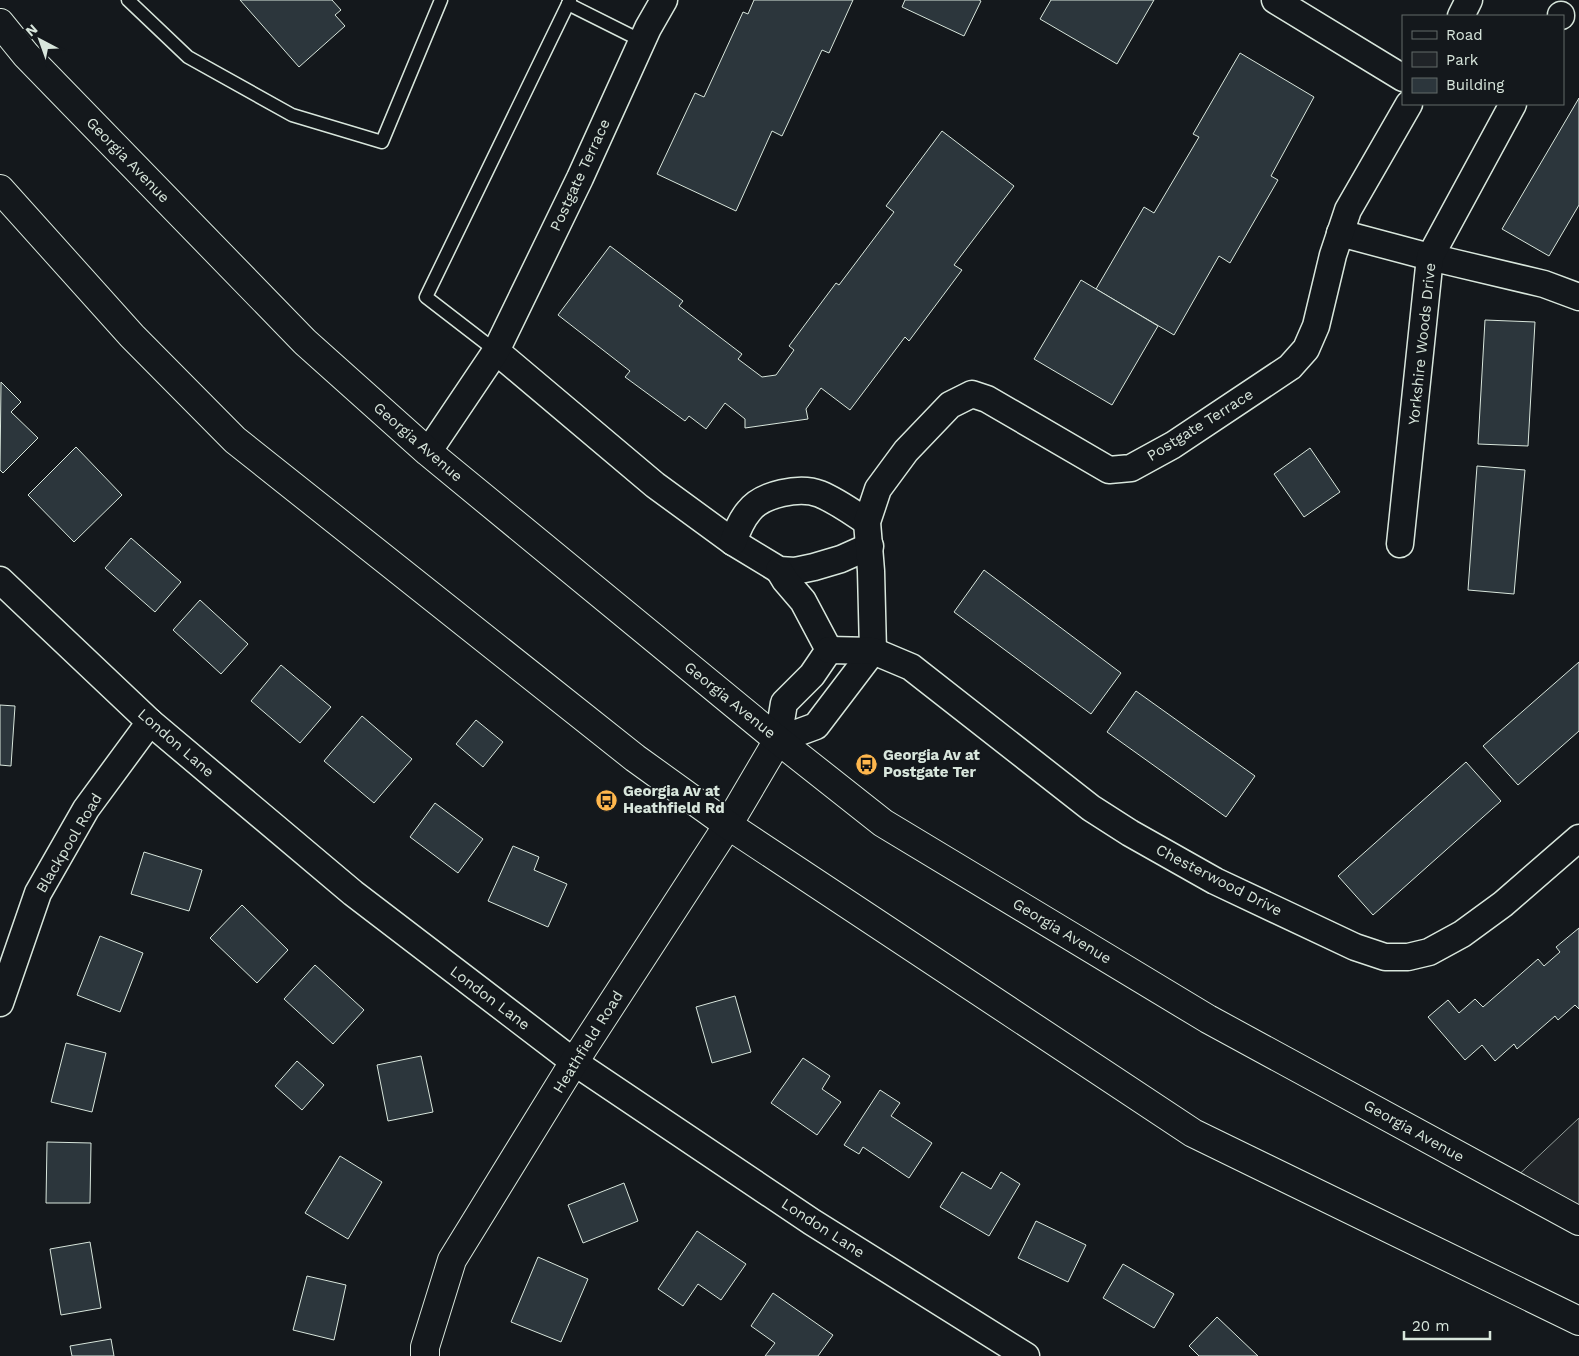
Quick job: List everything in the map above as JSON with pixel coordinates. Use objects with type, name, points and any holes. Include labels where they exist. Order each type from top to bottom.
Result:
[{"type":"main road","name":"Georgia Avenue","points":[[0,23],[26,55],[305,342],[428,452],[778,740],[883,823],[1191,1009],[1579,1221]]},
{"type":"main road","points":[[0,189],[132,336],[235,440],[635,758],[728,825],[1193,1133],[1579,1321]]},
{"type":"main road","name":"Heathfield Road","points":[[425,1356],[425,1347],[452,1260],[574,1062],[728,825],[778,740]]},
{"type":"street","name":"Postgate Terrace","points":[[428,452],[496,350],[580,178],[642,41],[664,0]]},
{"type":"street","points":[[1275,0],[1402,77]]},
{"type":"street","points":[[1462,15],[1469,0]]},
{"type":"street","name":"Postgate Terrace","points":[[873,651],[868,534],[878,489],[906,451],[950,406],[972,394],[987,399],[1109,470],[1131,468],[1173,445],[1290,367],[1306,349],[1316,326],[1333,254],[1348,210],[1408,105]]},
{"type":"street","name":"Yorkshire Woods Drive","points":[[1400,544],[1430,257],[1512,105]]},
{"type":"street","points":[[1340,233],[1544,284],[1579,297]]},
{"type":"street","points":[[496,350],[656,485],[733,542],[779,570],[803,601],[829,650]]},
{"type":"street","points":[[733,542],[749,510],[769,496],[799,490],[819,494],[868,534],[841,559],[814,568],[795,571],[779,570]]},
{"type":"street","name":"London Lane","points":[[0,580],[150,722],[352,893],[574,1062],[812,1222],[1026,1356]]},
{"type":"street","points":[[829,650],[812,675],[784,703],[778,740],[816,726],[873,651]]},
{"type":"street","points":[[829,650],[873,651]]},
{"type":"street","name":"Chesterwood Drive","points":[[873,651],[911,667],[1091,808],[1130,833],[1215,881],[1355,947],[1385,957],[1408,957],[1429,952],[1462,934],[1503,904],[1579,838]]},
{"type":"street","name":"Blackpool Road","points":[[0,1004],[38,892],[86,809],[150,722]]},
{"type":"lane","points":[[128,0],[188,57],[231,82],[292,115],[382,142],[441,0]]},
{"type":"lane","points":[[496,350],[426,297],[569,2],[642,41]]},
{"type":"green space","points":[[1579,1118],[1579,1221],[1510,1183]]},
{"type":"building","points":[[240,0],[332,0],[341,10],[335,15],[345,26],[299,67]]},
{"type":"building","points":[[754,0],[853,0],[829,53],[822,50],[782,136],[772,131],[736,211],[657,174],[695,93],[704,97],[743,12],[748,14]]},
{"type":"building","points":[[905,0],[981,1],[964,36],[902,7]]},
{"type":"building","points":[[1051,0],[1154,0],[1117,64],[1040,19]]},
{"type":"building","points":[[1240,53],[1314,97],[1271,176],[1278,180],[1230,263],[1219,256],[1174,335],[1096,289],[1144,207],[1154,213],[1199,137],[1193,134]]},
{"type":"building","points":[[1579,98],[1579,205],[1549,256],[1502,229]]},
{"type":"building","points":[[942,131],[1014,186],[954,265],[962,270],[909,341],[905,337],[850,410],[821,388],[806,409],[808,419],[745,428],[745,419],[725,403],[706,429],[689,416],[685,421],[625,377],[630,371],[558,315],[610,246],[683,301],[679,306],[742,354],[738,359],[762,377],[776,375],[794,350],[789,346],[836,283],[839,285],[894,212],[886,206]]},
{"type":"building","points":[[1081,280],[1158,326],[1112,405],[1034,359]]},
{"type":"building","points":[[1485,320],[1535,322],[1528,446],[1478,444]]},
{"type":"building","points":[[1,382],[21,402],[11,412],[38,438],[3,473],[0,470]]},
{"type":"building","points":[[76,447],[122,495],[74,542],[28,495]]},
{"type":"building","points":[[1310,448],[1340,492],[1304,517],[1274,474]]},
{"type":"building","points":[[1477,466],[1525,470],[1514,594],[1468,590]]},
{"type":"building","points":[[131,538],[181,582],[155,612],[105,568]]},
{"type":"building","points":[[984,570],[1121,673],[1091,714],[954,612]]},
{"type":"building","points":[[200,600],[248,644],[221,674],[173,630]]},
{"type":"building","points":[[1579,662],[1579,731],[1518,785],[1483,746]]},
{"type":"building","points":[[281,665],[331,707],[300,743],[251,701]]},
{"type":"building","points":[[1136,691],[1255,776],[1226,817],[1107,732]]},
{"type":"building","points":[[0,705],[15,706],[11,766],[0,765]]},
{"type":"building","points":[[362,716],[412,759],[374,803],[324,761]]},
{"type":"building","points":[[476,720],[503,742],[483,767],[456,744]]},
{"type":"building","points":[[1466,762],[1501,801],[1373,915],[1338,876]]},
{"type":"building","points":[[435,803],[483,839],[458,873],[410,837]]},
{"type":"building","points":[[513,846],[539,857],[534,870],[567,884],[548,927],[488,901]]},
{"type":"building","points":[[144,852],[202,870],[189,911],[131,894]]},
{"type":"building","points":[[242,905],[288,950],[257,983],[210,938]]},
{"type":"building","points":[[1579,928],[1579,1009],[1575,1005],[1558,1020],[1555,1016],[1517,1049],[1514,1044],[1495,1061],[1482,1045],[1465,1060],[1428,1017],[1448,1000],[1459,1013],[1475,999],[1483,1007],[1538,959],[1544,966],[1560,952],[1556,947]]},
{"type":"building","points":[[100,936],[143,953],[120,1012],[77,995]]},
{"type":"building","points":[[315,965],[364,1010],[333,1044],[284,999]]},
{"type":"building","points":[[735,996],[751,1052],[712,1063],[696,1007]]},
{"type":"building","points":[[66,1043],[106,1053],[92,1112],[51,1102]]},
{"type":"building","points":[[421,1056],[433,1112],[388,1121],[377,1065]]},
{"type":"building","points":[[803,1058],[830,1076],[822,1089],[841,1102],[817,1135],[771,1103]]},
{"type":"building","points":[[297,1061],[324,1085],[302,1110],[275,1086]]},
{"type":"building","points":[[880,1090],[900,1103],[891,1116],[932,1143],[909,1178],[863,1147],[859,1154],[844,1145]]},
{"type":"building","points":[[47,1142],[91,1143],[90,1203],[46,1203]]},
{"type":"building","points":[[340,1156],[382,1182],[348,1239],[305,1213]]},
{"type":"building","points":[[962,1172],[991,1189],[1001,1172],[1020,1184],[989,1236],[940,1207]]},
{"type":"building","points":[[624,1183],[638,1221],[583,1243],[568,1205]]},
{"type":"building","points":[[1036,1221],[1086,1245],[1068,1282],[1018,1258]]},
{"type":"building","points":[[697,1231],[746,1264],[721,1300],[698,1284],[683,1306],[658,1289]]},
{"type":"building","points":[[90,1242],[101,1308],[61,1315],[50,1249]]},
{"type":"building","points":[[538,1257],[588,1279],[561,1342],[511,1322]]},
{"type":"building","points":[[1123,1264],[1174,1294],[1154,1328],[1103,1298]]},
{"type":"building","points":[[307,1276],[346,1285],[334,1340],[293,1330]]},
{"type":"building","points":[[773,1293],[833,1335],[818,1356],[765,1356],[775,1343],[751,1326]]},
{"type":"building","points":[[1217,1317],[1258,1356],[1199,1356],[1189,1346]]},
{"type":"building","points":[[111,1339],[114,1356],[72,1356],[70,1346]]},
{"type":"place","name":"Georgia Av at Postgate Ter","points":[[867,764]]},
{"type":"place","name":"Georgia Av at Heathfield Rd","points":[[607,800]]}]
